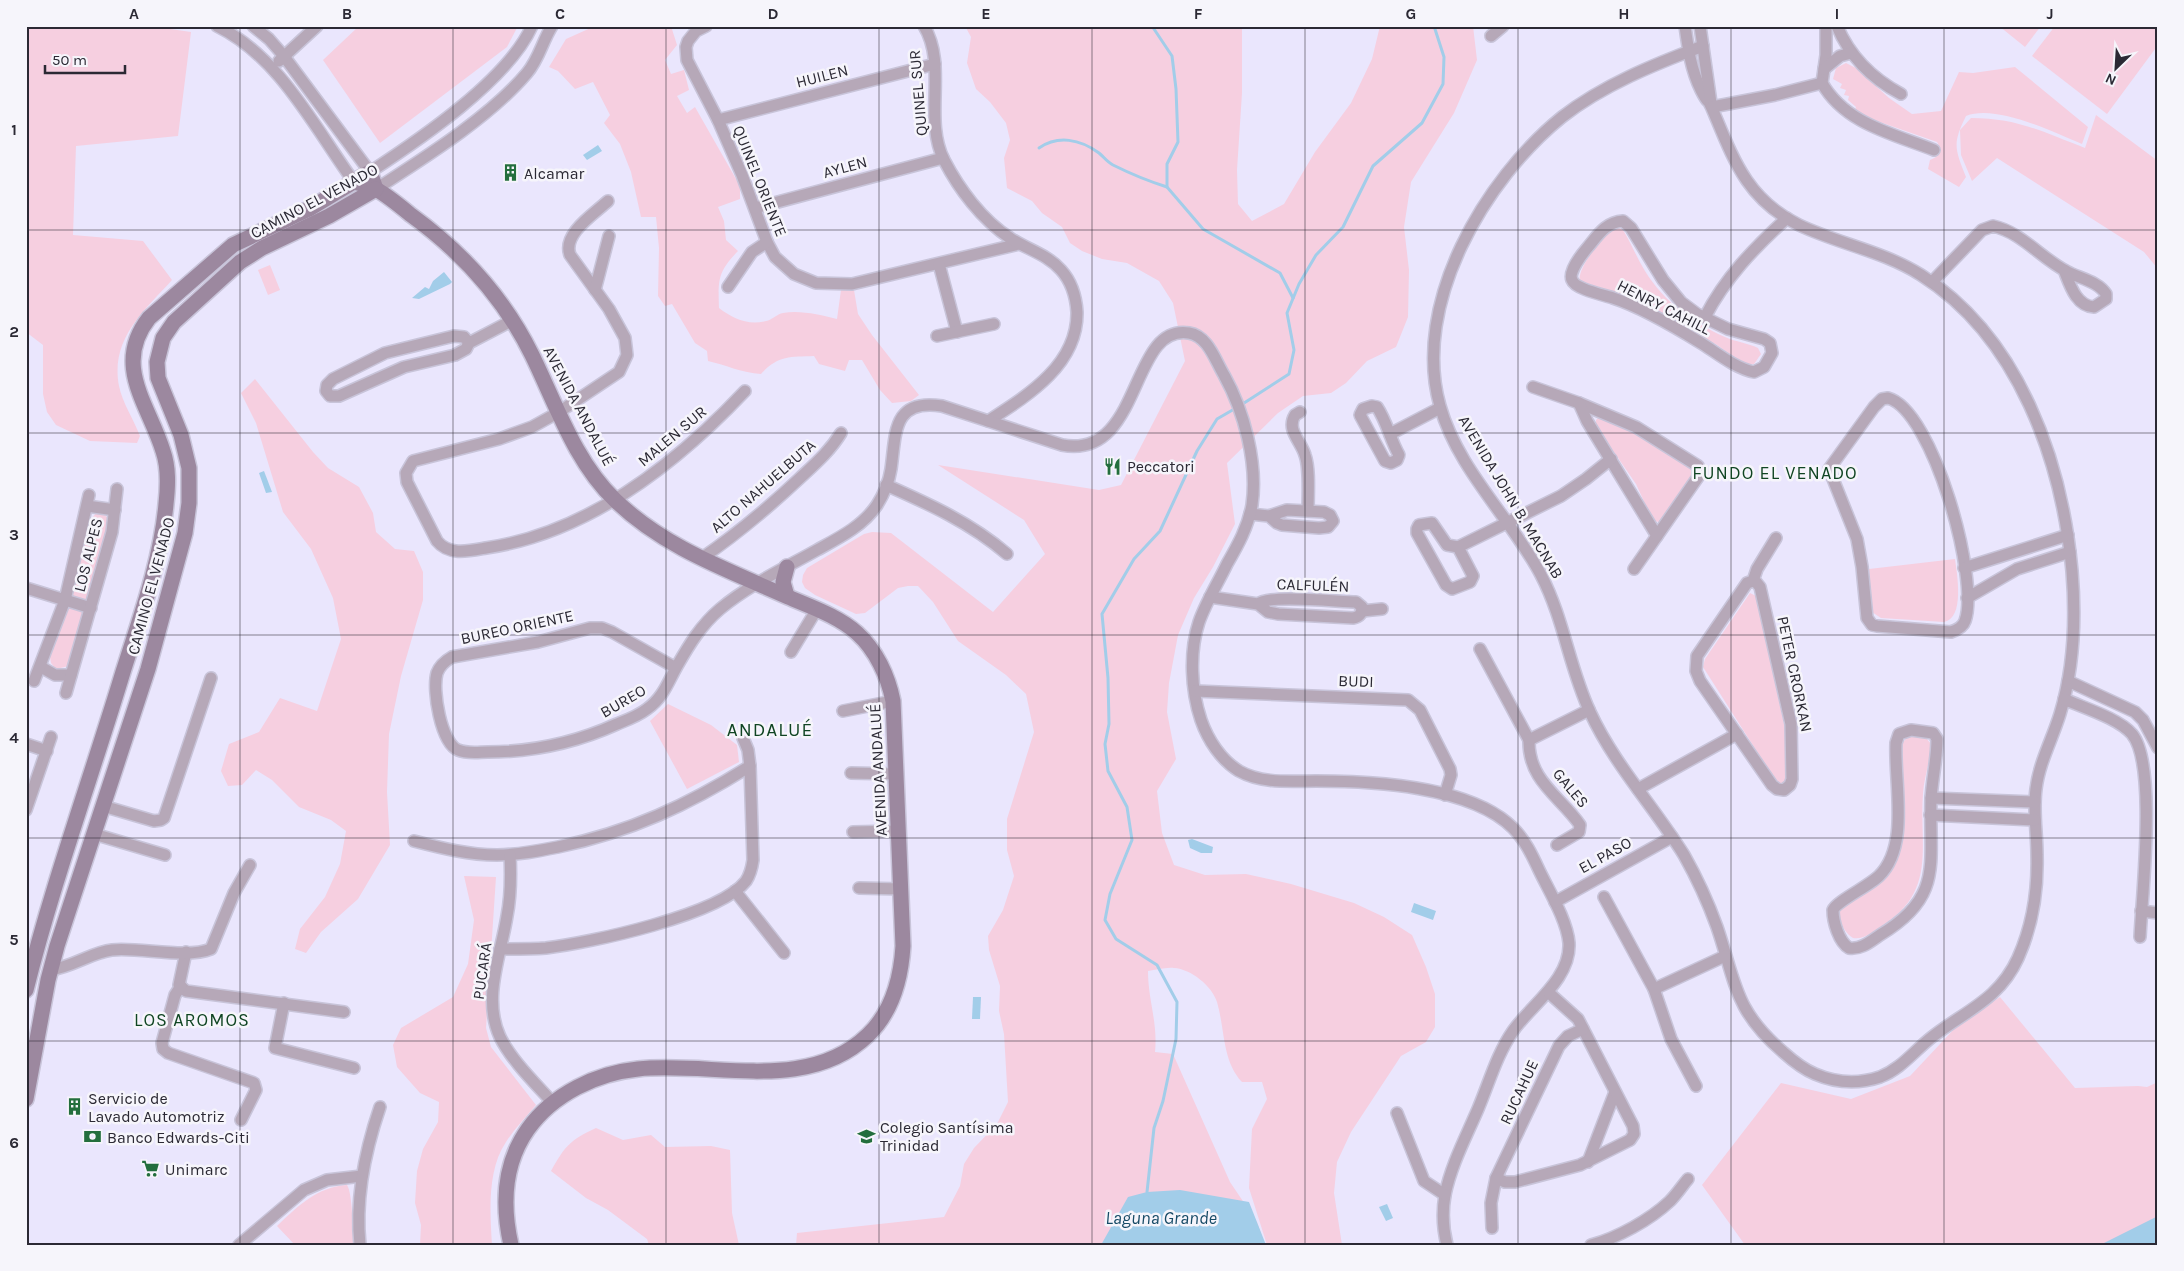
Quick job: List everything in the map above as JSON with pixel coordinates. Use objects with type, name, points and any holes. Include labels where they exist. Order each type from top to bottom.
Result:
[{"type":"street","points":[[217,26],[249,46],[273,68],[354,182],[376,189]]},
{"type":"street","points":[[253,26],[269,39],[283,55],[370,172],[376,189]]},
{"type":"street","points":[[273,68],[283,55],[317,26]]},
{"type":"street","name":"CAMINO EL VENADO","points":[[26,990],[47,911],[132,643],[161,540],[168,483],[164,452],[142,402],[132,363],[140,329],[149,318],[233,245],[309,209],[370,172],[443,120],[503,69],[517,53],[532,26]]},
{"type":"street","name":"CAMINO EL VENADO","points":[[26,1099],[50,970],[154,649],[182,547],[190,487],[184,443],[158,378],[157,362],[163,338],[174,322],[240,262],[262,248],[330,216],[376,189],[439,147],[483,113],[513,87],[534,63],[552,26]]},
{"type":"street","name":"QUINEL ORIENTE","points":[[706,26],[692,35],[686,54],[690,66],[718,120],[755,208],[767,242],[781,263],[794,274],[808,281],[828,284],[865,282],[1019,244]]},
{"type":"street","name":"QUINEL SUR","points":[[924,26],[932,47],[935,64],[935,124],[943,158],[962,188],[996,228],[1019,244],[1054,263],[1067,278],[1077,306],[1076,327],[1069,349],[1056,369],[1039,385],[988,421]]},
{"type":"street","points":[[1491,36],[1503,26]]},
{"type":"street","points":[[1685,26],[1688,52],[1698,85],[1712,107]]},
{"type":"street","points":[[1700,26],[1712,107]]},
{"type":"street","points":[[1826,26],[1822,83],[1832,100],[1854,118],[1934,150]]},
{"type":"street","points":[[1837,26],[1851,53],[1878,81],[1901,94]]},
{"type":"street","name":"AVENIDA JOHN B. MACNAB","points":[[1703,46],[1606,89],[1577,106],[1531,146],[1494,190],[1463,245],[1440,303],[1435,331],[1436,389],[1440,408],[1448,428],[1465,458],[1533,561],[1552,597],[1589,710],[1604,738],[1672,837],[1702,889],[1715,922],[1737,993],[1748,1014],[1762,1032],[1790,1059],[1810,1072],[1832,1080],[1855,1082],[1879,1077],[1896,1069],[1934,1035],[1977,1008],[1991,996],[2004,982],[2016,964],[2029,927],[2037,876],[2035,802],[2040,767],[2064,699],[2074,634],[2074,595],[2068,535],[2059,487],[2047,450],[2018,384],[1982,330],[1932,282],[1910,268],[1877,253],[1811,230],[1787,218],[1767,203],[1743,176],[1722,137],[1712,107]]},
{"type":"street","points":[[1824,69],[1840,56],[1851,53]]},
{"type":"street","name":"HUILEN","points":[[718,120],[935,64]]},
{"type":"street","points":[[1712,107],[1775,95],[1822,83]]},
{"type":"street","name":"AYLEN","points":[[755,208],[943,158]]},
{"type":"street","name":"AVENIDA ANDALUÉ","points":[[376,189],[451,247],[483,280],[513,320],[586,463],[614,500],[658,534],[702,558],[846,624],[868,644],[882,667],[893,701],[903,946],[896,985],[886,1011],[878,1023],[863,1040],[846,1052],[819,1064],[785,1069],[636,1069],[604,1076],[586,1083],[553,1103],[530,1126],[517,1147],[507,1180],[506,1206],[511,1245]]},
{"type":"street","points":[[559,412],[615,376],[626,361],[628,349],[626,338],[609,309],[570,255],[568,244],[576,231],[608,200]]},
{"type":"street","name":"HENRY CAHILL","points":[[1705,318],[1715,298],[1741,263],[1752,250],[1787,218]]},
{"type":"street","name":"HENRY CAHILL","points":[[1623,221],[1631,228],[1663,280],[1681,302],[1705,318],[1728,329],[1764,339],[1770,343],[1772,353],[1764,367],[1754,372],[1741,368],[1690,336],[1622,301],[1577,286],[1571,279],[1572,273],[1585,250],[1606,226],[1623,221]]},
{"type":"street","points":[[1932,282],[1982,230],[1993,226],[2022,240],[2064,270]]},
{"type":"street","points":[[595,290],[609,236]]},
{"type":"street","points":[[728,287],[752,252],[767,242]]},
{"type":"street","points":[[939,264],[957,332]]},
{"type":"street","points":[[469,343],[464,337],[454,336],[385,353],[334,379],[327,385],[326,390],[330,396],[339,396],[404,368],[455,355],[464,350],[469,343],[513,320]]},
{"type":"street","points":[[938,336],[994,324]]},
{"type":"street","name":"BUREO","points":[[451,745],[464,752],[513,751],[542,748],[576,740],[605,730],[647,709],[660,697],[696,635],[712,617],[730,602],[839,538],[862,521],[876,506],[890,472],[895,431],[900,418],[908,410],[916,406],[934,405],[1068,446],[1095,443],[1108,434],[1117,422],[1155,350],[1164,339],[1175,333],[1190,333],[1206,342],[1236,400],[1245,422],[1253,475],[1250,514],[1243,535],[1200,619],[1195,641],[1193,665],[1195,691],[1200,717],[1209,738],[1226,761],[1245,774],[1271,780],[1377,783],[1445,795],[1484,809],[1512,827],[1532,856],[1567,934],[1569,950],[1563,968],[1548,992],[1524,1017],[1505,1044],[1449,1178],[1445,1195],[1444,1229],[1447,1245]]},
{"type":"street","points":[[1533,387],[1579,403],[1636,427],[1698,466],[1698,477],[1634,569]]},
{"type":"street","name":"MALEN SUR","points":[[559,412],[519,432],[422,458],[410,464],[406,472],[407,482],[437,540],[448,549],[471,550],[531,538],[567,525],[614,500],[646,479],[687,446],[745,391]]},
{"type":"street","points":[[1882,399],[1892,399],[1906,410],[1932,452],[1950,501],[1964,568],[1967,598],[1965,620],[1960,628],[1951,632],[1877,626],[1872,625],[1867,618],[1862,567],[1857,540],[1830,469],[1874,407],[1882,399]]},
{"type":"street","points":[[1579,403],[1586,420],[1657,536]]},
{"type":"street","points":[[1372,406],[1377,407],[1390,434],[1399,457],[1390,464],[1385,461],[1360,418],[1361,411],[1372,406]]},
{"type":"street","points":[[1390,434],[1440,408]]},
{"type":"street","points":[[1300,412],[1295,415],[1292,423],[1293,431],[1303,448],[1307,461],[1308,511]]},
{"type":"street","name":"ALTO NAHUELBUTA","points":[[702,558],[728,540],[775,501],[825,455],[840,433]]},
{"type":"street","points":[[1458,547],[1473,576],[1470,582],[1452,589],[1446,585],[1417,533],[1419,525],[1432,523],[1446,544],[1458,547],[1571,489],[1610,459]]},
{"type":"street","points":[[886,485],[949,514],[984,536],[1007,554]]},
{"type":"street","name":"LOS ALPES","points":[[66,693],[91,608],[115,510],[117,489]]},
{"type":"street","name":"LOS ALPES","points":[[34,681],[41,667],[65,600],[88,501],[115,510]]},
{"type":"street","points":[[1250,514],[1270,516],[1280,511],[1308,511],[1328,512],[1332,518],[1331,525],[1318,528],[1282,525],[1274,521],[1270,516]]},
{"type":"street","points":[[1964,568],[2068,535]]},
{"type":"street","name":"PETER CRORKAN","points":[[1753,581],[1760,588],[1791,724],[1792,782],[1787,788],[1780,790],[1774,787],[1737,734],[1698,676],[1695,666],[1700,651],[1746,585],[1753,581],[1757,568],[1776,538]]},
{"type":"street","points":[[1967,598],[2017,569],[2070,552]]},
{"type":"street","points":[[787,567],[783,582],[787,596]]},
{"type":"street","name":"LOS ALPES","points":[[26,588],[91,608]]},
{"type":"street","name":"CALFULÉN","points":[[1210,597],[1258,604],[1268,612],[1278,614],[1353,618],[1362,611],[1382,608]]},
{"type":"street","points":[[791,652],[818,610]]},
{"type":"street","name":"BUREO ORIENTE","points":[[451,745],[440,716],[436,681],[441,666],[452,658],[538,642],[596,628],[612,632],[676,668]]},
{"type":"street","points":[[132,643],[154,649]]},
{"type":"street","name":"GALES","points":[[1480,649],[1529,740],[1531,757],[1543,782],[1580,825],[1579,832],[1557,845]]},
{"type":"street","points":[[41,667],[55,676],[71,675]]},
{"type":"street","points":[[103,806],[154,821],[164,818],[211,678]]},
{"type":"street","points":[[2068,681],[2135,712],[2143,720],[2158,748]]},
{"type":"street","name":"BUDI","points":[[1195,691],[1408,700],[1420,710],[1450,768],[1451,775],[1445,795]]},
{"type":"street","points":[[2064,699],[2119,724],[2135,738],[2143,761],[2152,809],[2140,937]]},
{"type":"street","points":[[843,711],[893,701]]},
{"type":"street","points":[[1529,740],[1589,710]]},
{"type":"street","points":[[1903,731],[1929,732],[1936,735],[1937,746],[1930,815],[1932,862],[1928,882],[1920,901],[1908,915],[1885,932],[1861,947],[1853,949],[1847,947],[1835,922],[1833,910],[1839,902],[1865,888],[1878,878],[1885,870],[1895,850],[1897,827],[1896,743],[1903,731]]},
{"type":"street","points":[[1638,789],[1737,734]]},
{"type":"street","points":[[26,810],[51,737]]},
{"type":"street","points":[[500,949],[552,947],[638,929],[683,916],[735,891],[747,880],[754,860],[750,766],[744,738]]},
{"type":"street","points":[[26,744],[47,751]]},
{"type":"street","points":[[414,841],[470,852],[510,855],[573,843],[635,826],[680,806],[750,766]]},
{"type":"street","points":[[851,772],[896,774]]},
{"type":"street","points":[[1931,798],[2035,802]]},
{"type":"street","points":[[1930,815],[2035,820]]},
{"type":"street","points":[[853,832],[899,832]]},
{"type":"street","points":[[94,834],[165,855]]},
{"type":"street","name":"EL PASO","points":[[1554,902],[1672,837]]},
{"type":"street","name":"PUCARÁ","points":[[510,855],[510,899],[494,981],[493,1005],[498,1032],[509,1050],[553,1103]]},
{"type":"street","points":[[50,970],[69,966],[110,950],[186,952],[208,950],[214,946],[234,893],[250,865]]},
{"type":"street","points":[[859,888],[902,889]]},
{"type":"street","points":[[735,891],[784,953]]},
{"type":"street","points":[[1604,897],[1654,989],[1671,1039],[1696,1086]]},
{"type":"street","points":[[2141,911],[2158,913]]},
{"type":"street","points":[[186,952],[179,981],[186,991],[344,1012]]},
{"type":"street","points":[[1654,989],[1725,956]]},
{"type":"street","points":[[181,986],[175,995],[162,1043],[163,1049],[168,1053],[254,1083],[256,1090],[241,1120]]},
{"type":"street","points":[[1496,1178],[1505,1182],[1515,1182],[1588,1162],[1630,1140],[1634,1134],[1633,1126],[1575,1014],[1548,992]]},
{"type":"street","points":[[284,1003],[275,1048],[354,1068]]},
{"type":"street","name":"RUCAHUE","points":[[1492,1228],[1491,1203],[1496,1178],[1559,1046],[1568,1036],[1583,1030]]},
{"type":"street","points":[[1588,1162],[1615,1092]]},
{"type":"street","points":[[360,1245],[359,1204],[362,1176],[369,1143],[380,1107]]},
{"type":"street","points":[[1397,1113],[1424,1180],[1445,1195]]},
{"type":"street","points":[[239,1245],[304,1190],[327,1180],[362,1176]]},
{"type":"street","points":[[1591,1245],[1617,1236],[1639,1223],[1670,1201],[1688,1179]]},
{"type":"shaded area","points":[[26,26],[150,26],[191,32],[178,136],[76,146],[73,235],[143,241],[172,280],[132,327],[124,340],[120,354],[118,369],[119,386],[140,436],[137,443],[90,441],[56,425],[47,412],[43,394],[43,345],[26,332]]},
{"type":"shaded area","points":[[359,26],[518,26],[507,47],[380,143],[323,60]]},
{"type":"shaded area","points":[[595,26],[671,26],[677,45],[665,60],[671,74],[684,70],[689,90],[677,96],[687,113],[695,107],[740,186],[740,199],[718,207],[724,221],[726,240],[738,251],[726,265],[721,276],[719,283],[719,308],[735,318],[747,322],[768,320],[790,312],[810,313],[837,319],[841,290],[854,290],[858,314],[919,395],[911,401],[892,403],[880,390],[862,360],[849,360],[845,371],[819,364],[814,356],[791,357],[773,363],[761,374],[741,371],[708,361],[707,351],[695,343],[672,304],[665,306],[658,296],[659,248],[656,217],[641,217],[631,172],[620,144],[604,123],[610,115],[593,82],[575,89],[558,71],[549,67],[566,39]]},
{"type":"shaded area","points":[[965,26],[1242,26],[1242,93],[1237,170],[1238,204],[1252,221],[1284,204],[1315,152],[1351,103],[1372,59],[1380,26],[1473,26],[1477,60],[1454,113],[1411,182],[1404,227],[1409,270],[1408,317],[1396,347],[1367,361],[1346,383],[1331,393],[1303,396],[1278,413],[1227,463],[1235,524],[1213,567],[1194,598],[1178,635],[1169,683],[1167,712],[1176,759],[1157,791],[1162,833],[1174,865],[1205,875],[1246,874],[1291,884],[1354,903],[1384,917],[1412,935],[1426,967],[1435,994],[1435,1027],[1426,1042],[1401,1056],[1351,1132],[1337,1162],[1334,1193],[1342,1245],[1267,1245],[1249,1188],[1252,1129],[1267,1099],[1262,1082],[1242,1082],[1236,1074],[1227,1055],[1217,1002],[1206,984],[1187,971],[1164,968],[1148,971],[1156,1041],[1155,1052],[1173,1054],[1230,1182],[1257,1222],[1265,1245],[796,1245],[797,1233],[944,1217],[960,1186],[964,1164],[974,1148],[997,1124],[1008,1102],[1004,1034],[999,1011],[1000,986],[989,950],[988,936],[1003,910],[1014,876],[1007,850],[1007,819],[1034,732],[1026,694],[1006,675],[958,641],[933,602],[918,586],[898,588],[865,613],[856,614],[815,595],[805,588],[802,582],[803,575],[807,568],[864,534],[872,532],[891,533],[993,612],[1045,554],[1024,520],[938,465],[1099,490],[1121,485],[1185,361],[1173,303],[1159,281],[1127,263],[1102,259],[1082,251],[1070,243],[1062,227],[1042,213],[1032,201],[1007,188],[1004,158],[1010,140],[1006,123],[990,102],[976,89],[967,63],[971,37]]},
{"type":"shaded area","points":[[1999,26],[2041,26],[2025,47]]},
{"type":"shaded area","points":[[2055,26],[2158,26],[2158,45],[2107,114],[2032,56]]},
{"type":"shaded area","points":[[1846,63],[1856,68],[1889,98],[1912,114],[1941,111],[1959,72],[1973,73],[2015,67],[2088,127],[2082,144],[2008,116],[1978,113],[1966,116],[1957,140],[1957,153],[1966,177],[1959,187],[1928,169],[1930,160],[1939,153],[1937,142],[1854,113],[1856,107],[1848,100],[1849,96],[1844,95],[1846,90],[1840,88],[1842,84],[1833,79],[1836,68]]},
{"type":"shaded area","points":[[2096,115],[2158,161],[2158,269],[2144,252],[1997,158],[1972,181],[1961,155],[1960,130],[1971,118],[2016,123],[2043,131],[2085,148]]},
{"type":"shaded area","points":[[1618,227],[1623,230],[1642,266],[1653,282],[1670,302],[1701,325],[1729,339],[1758,348],[1761,354],[1754,364],[1744,364],[1717,345],[1664,315],[1623,295],[1580,281],[1580,275],[1587,259],[1606,235]]},
{"type":"shaded area","points":[[270,265],[280,290],[268,295],[258,270]]},
{"type":"shaded area","points":[[255,379],[328,468],[359,487],[373,513],[376,532],[395,549],[414,551],[423,572],[423,600],[401,676],[389,734],[387,792],[390,845],[358,899],[321,932],[306,953],[295,949],[300,929],[325,897],[340,864],[346,831],[331,820],[299,807],[272,780],[256,770],[242,785],[228,786],[221,771],[229,744],[259,732],[280,698],[317,711],[341,639],[333,598],[311,549],[283,512],[256,423],[241,393]]},
{"type":"shaded area","points":[[1599,417],[1632,430],[1693,467],[1693,479],[1659,522],[1653,521],[1636,484],[1596,426],[1596,420]]},
{"type":"shaded area","points":[[96,513],[102,513],[108,518],[108,524],[71,663],[69,666],[56,669],[51,663],[50,657],[77,576],[90,521]]},
{"type":"shaded area","points":[[1955,559],[1958,595],[1955,613],[1951,619],[1944,622],[1881,618],[1872,612],[1869,569]]},
{"type":"shaded area","points":[[1750,593],[1756,596],[1786,733],[1786,780],[1782,785],[1777,783],[1703,667],[1705,659]]},
{"type":"shaded area","points":[[668,704],[711,725],[737,745],[739,762],[687,789],[650,721]]},
{"type":"shaded area","points":[[1907,737],[1925,737],[1931,744],[1923,793],[1923,849],[1922,866],[1918,882],[1911,897],[1900,912],[1869,934],[1861,938],[1853,938],[1847,933],[1840,921],[1841,909],[1854,898],[1870,891],[1879,884],[1891,869],[1897,857],[1903,809],[1902,744]]},
{"type":"shaded area","points":[[464,876],[496,877],[486,1028],[491,1047],[536,1105],[509,1137],[496,1165],[491,1192],[492,1245],[420,1245],[421,1225],[415,1203],[417,1171],[423,1149],[438,1122],[439,1102],[420,1093],[397,1067],[393,1045],[401,1028],[453,997],[468,964],[474,920]]},
{"type":"shaded area","points":[[2000,997],[2075,1088],[2147,1087],[2158,1082],[2158,1245],[1745,1245],[1702,1185],[1781,1083],[1851,1099],[1910,1076],[1956,1027]]},
{"type":"shaded area","points":[[596,1128],[623,1140],[651,1135],[665,1147],[711,1146],[730,1150],[732,1213],[739,1245],[649,1245],[647,1239],[608,1210],[586,1198],[551,1171],[560,1155],[574,1140]]},
{"type":"shaded area","points":[[347,1185],[350,1196],[355,1245],[295,1245],[277,1226],[300,1205],[317,1194],[326,1189]]},
{"type":"water","points":[[598,145],[602,151],[587,160],[583,155]]},
{"type":"water","points":[[444,272],[452,282],[450,284],[419,299],[412,298],[425,287],[429,289],[433,281]]},
{"type":"water","points":[[264,471],[272,492],[266,493],[259,473]]},
{"type":"water","points":[[1192,839],[1213,847],[1212,853],[1201,853],[1190,848],[1188,840]]},
{"type":"water","points":[[1414,903],[1436,911],[1433,920],[1411,912]]},
{"type":"water","points":[[973,997],[981,997],[980,1019],[972,1019]]},
{"type":"water","name":"Laguna Grande","points":[[1180,1190],[1249,1202],[1266,1245],[1101,1245],[1128,1197],[1147,1192]]},
{"type":"water","points":[[1387,1204],[1393,1218],[1386,1221],[1379,1207]]},
{"type":"water","points":[[2158,1216],[2158,1245],[2100,1245]]},
{"type":"waterway","points":[[1152,26],[1172,56],[1176,89],[1178,142],[1167,164],[1167,187],[1203,229],[1280,273],[1293,298]]},
{"type":"waterway","points":[[1241,405],[1289,374],[1294,350],[1287,313],[1299,284],[1316,255],[1343,227],[1373,166],[1422,123],[1443,84],[1444,57],[1434,26]]},
{"type":"waterway","points":[[1039,148],[1061,140],[1084,144],[1099,153],[1113,165],[1167,187]]},
{"type":"waterway","points":[[1147,1192],[1154,1128],[1163,1101],[1176,1039],[1177,1002],[1157,965],[1116,939],[1105,920],[1110,894],[1132,840],[1127,807],[1108,771],[1105,744],[1109,724],[1108,678],[1102,614],[1134,559],[1160,531],[1197,451],[1217,419],[1236,408]]},
{"type":"place","name":"Alcamar","points":[[510,173]]},
{"type":"place","name":"Peccatori","points":[[1113,466]]},
{"type":"place","name":"Servicio de Lavado Automotriz","points":[[74,1107]]},
{"type":"place","name":"Colegio Santísima Trinidad","points":[[866,1136]]},
{"type":"place","name":"Banco Edwards-Citi","points":[[93,1137]]},
{"type":"place","name":"Unimarc","points":[[151,1169]]},
{"type":"district","name":"FUNDO EL VENADO","points":[[1775,473]]},
{"type":"district","name":"ANDALUÉ","points":[[770,730]]},
{"type":"district","name":"LOS AROMOS","points":[[192,1020]]}]
